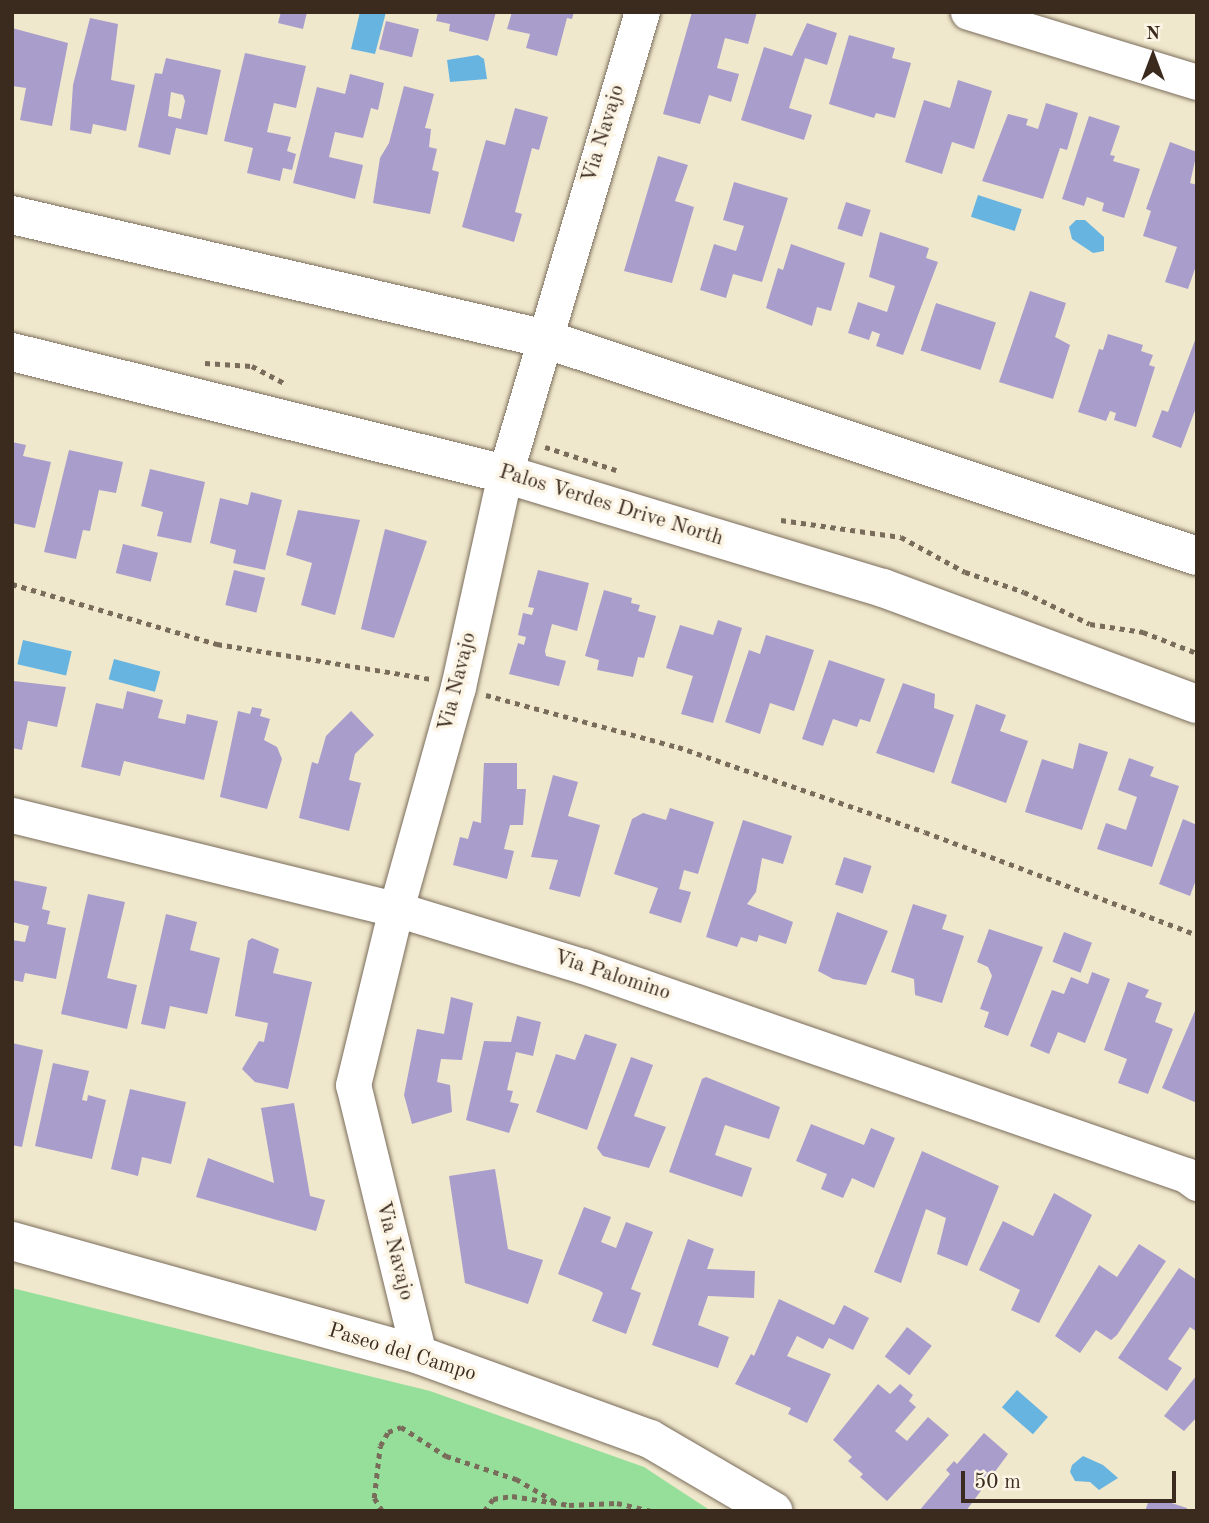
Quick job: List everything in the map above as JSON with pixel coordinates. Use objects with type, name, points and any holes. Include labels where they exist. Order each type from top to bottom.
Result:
[{"type":"main road","points":[[12,215],[542,338],[1197,556]]},
{"type":"main road","name":"Palos Verdes Drive North","points":[[12,352],[505,474],[883,588],[1197,704]]},
{"type":"main road","name":"Paseo del Campo","points":[[12,1241],[419,1355],[650,1439],[773,1511]]},
{"type":"street","name":"Via Navajo","points":[[419,1355],[353,1086],[396,909],[458,687],[505,474],[542,338],[642,12]]},
{"type":"street","points":[[968,12],[1197,82]]},
{"type":"street","name":"Via Palomino","points":[[12,815],[396,909],[583,966],[1185,1175],[1197,1183]]},
{"type":"path","points":[[12,584],[217,644],[427,678],[678,747],[951,841],[1197,935]]},
{"type":"path","points":[[382,1511],[374,1498],[380,1446],[388,1432],[401,1427],[446,1456],[516,1479],[557,1503]]},
{"type":"path","points":[[484,1511],[500,1496],[557,1503],[617,1503],[651,1511]]},
{"type":"green space","points":[[12,1288],[430,1391],[644,1467],[711,1511],[12,1511]]},
{"type":"water","points":[[360,12],[386,12],[375,54],[351,49]]},
{"type":"water","points":[[478,55],[484,59],[487,79],[450,82],[447,60]]},
{"type":"water","points":[[978,195],[1022,209],[1015,231],[971,217]]},
{"type":"water","points":[[1076,220],[1085,220],[1104,237],[1104,251],[1093,253],[1072,239],[1069,227]]},
{"type":"water","points":[[23,640],[72,651],[66,676],[17,664]]},
{"type":"water","points":[[114,659],[160,671],[155,692],[109,679]]},
{"type":"water","points":[[1017,1390],[1048,1417],[1033,1434],[1002,1407]]},
{"type":"water","points":[[1083,1456],[1103,1465],[1118,1478],[1099,1490],[1090,1482],[1075,1481],[1070,1472],[1072,1465]]},
{"type":"building","points":[[281,12],[307,12],[303,29],[278,23]]},
{"type":"building","points":[[438,12],[496,12],[488,41],[449,31],[450,24],[436,21]]},
{"type":"building","points":[[512,12],[574,12],[572,19],[567,18],[557,56],[526,48],[530,34],[507,29]]},
{"type":"building","points":[[692,12],[757,12],[748,44],[725,38],[717,68],[739,74],[731,102],[709,95],[700,124],[663,114]]},
{"type":"building","points":[[90,18],[118,24],[111,80],[135,85],[126,131],[93,124],[91,134],[70,130],[73,85]]},
{"type":"building","points":[[386,21],[419,29],[412,57],[379,49]]},
{"type":"building","points":[[807,23],[837,33],[827,65],[805,58],[789,108],[812,115],[804,140],[741,120],[764,47],[792,56]]},
{"type":"building","points":[[12,28],[68,43],[52,126],[20,120],[26,88],[12,86]]},
{"type":"building","points":[[849,35],[895,48],[892,58],[911,63],[895,118],[876,113],[874,118],[829,104]]},
{"type":"building","points":[[245,53],[306,66],[296,108],[274,103],[267,132],[291,137],[287,151],[296,154],[292,170],[283,168],[280,181],[247,173],[253,148],[224,141]]},
{"type":"building","points":[[166,58],[221,70],[207,135],[176,128],[170,155],[138,147],[155,73],[162,74]],"holes":[[[171,92],[183,95],[185,101],[181,119],[168,116]]]},
{"type":"building","points":[[350,74],[384,83],[378,110],[371,108],[363,138],[335,132],[329,157],[363,165],[355,199],[293,183],[317,87],[345,94]]},
{"type":"building","points":[[958,80],[992,91],[974,149],[952,142],[942,174],[905,162],[924,100],[950,108]]},
{"type":"building","points":[[404,86],[434,94],[425,128],[431,129],[429,147],[437,149],[432,170],[439,172],[430,214],[373,203],[380,158],[389,143]]},
{"type":"building","points":[[1046,103],[1078,113],[1067,150],[1060,148],[1043,199],[982,181],[1008,114],[1028,119],[1026,125],[1038,129]]},
{"type":"building","points":[[515,108],[548,117],[539,150],[532,148],[515,212],[522,214],[514,242],[462,227],[486,140],[505,145]]},
{"type":"building","points":[[1089,116],[1120,126],[1110,155],[1115,156],[1113,161],[1140,169],[1124,218],[1102,211],[1104,203],[1087,197],[1084,206],[1062,199]]},
{"type":"building","points":[[1170,142],[1197,152],[1190,183],[1197,185],[1197,263],[1188,289],[1165,282],[1177,247],[1143,236],[1151,211],[1146,209]]},
{"type":"building","points":[[658,156],[688,165],[675,201],[694,207],[672,283],[624,271]]},
{"type":"building","points":[[734,182],[788,198],[762,282],[733,274],[726,298],[700,290],[714,244],[736,251],[744,226],[723,220]]},
{"type":"building","points":[[846,202],[871,210],[862,237],[837,229]]},
{"type":"building","points":[[880,232],[929,248],[926,258],[938,262],[903,355],[876,346],[880,334],[872,331],[869,340],[848,333],[858,302],[887,312],[895,286],[869,277]]},
{"type":"building","points":[[791,244],[845,263],[831,311],[817,307],[812,326],[766,308],[778,268],[783,270]]},
{"type":"building","points":[[1030,291],[1066,303],[1055,337],[1070,345],[1053,399],[999,382]]},
{"type":"building","points":[[936,303],[996,322],[980,370],[921,351]]},
{"type":"building","points":[[1108,334],[1143,345],[1141,351],[1153,355],[1149,365],[1155,367],[1136,427],[1114,420],[1116,413],[1110,411],[1106,421],[1078,412],[1099,349],[1103,350]]},
{"type":"building","points":[[1197,335],[1197,405],[1181,448],[1152,437],[1162,410],[1168,412]]},
{"type":"building","points":[[12,442],[26,445],[23,456],[51,462],[35,528],[12,523]]},
{"type":"building","points":[[69,450],[123,462],[116,493],[99,490],[90,531],[83,530],[76,559],[44,552]]},
{"type":"building","points":[[150,469],[205,482],[191,543],[157,536],[163,512],[141,506]]},
{"type":"building","points":[[251,492],[282,500],[265,570],[233,563],[236,550],[210,543],[220,498],[248,505]]},
{"type":"building","points":[[298,510],[360,520],[335,615],[301,605],[312,563],[286,555]]},
{"type":"building","points":[[385,529],[427,541],[394,638],[361,629]]},
{"type":"building","points":[[123,544],[158,553],[151,582],[116,573]]},
{"type":"building","points":[[234,570],[265,578],[256,613],[225,605]]},
{"type":"building","points":[[538,570],[589,583],[577,631],[552,624],[545,651],[546,656],[566,661],[559,686],[509,674],[518,643],[524,645],[526,637],[518,635],[523,613],[532,615],[534,608],[528,607]]},
{"type":"building","points":[[604,590],[632,598],[631,603],[640,605],[638,611],[656,616],[644,658],[638,657],[633,677],[597,670],[599,660],[585,656]]},
{"type":"building","points":[[718,620],[742,628],[713,723],[681,714],[693,676],[666,668],[680,625],[713,635]]},
{"type":"building","points":[[766,635],[814,650],[794,711],[770,703],[760,734],[725,722],[749,650],[760,654]]},
{"type":"building","points":[[829,660],[885,679],[870,722],[860,719],[857,727],[833,719],[823,746],[802,739]]},
{"type":"building","points":[[12,673],[14,681],[66,687],[57,727],[28,721],[22,750],[12,748]]},
{"type":"building","points":[[903,683],[935,694],[934,708],[954,715],[934,773],[876,753]]},
{"type":"building","points":[[127,691],[163,700],[158,718],[185,724],[187,714],[218,721],[204,780],[124,761],[120,776],[81,767],[96,703],[123,709]]},
{"type":"building","points":[[976,704],[1006,715],[1000,731],[1028,741],[1006,803],[951,783]]},
{"type":"building","points":[[252,707],[262,709],[260,716],[270,719],[264,740],[277,747],[282,759],[267,809],[220,797],[238,711],[250,714]]},
{"type":"building","points":[[351,711],[374,735],[355,754],[349,780],[361,783],[349,831],[299,818],[312,762],[318,764],[326,736]]},
{"type":"building","points":[[1079,743],[1108,752],[1082,830],[1025,812],[1042,759],[1073,769]]},
{"type":"building","points":[[1129,758],[1154,767],[1150,776],[1179,786],[1152,867],[1097,849],[1106,823],[1126,830],[1137,797],[1118,790]]},
{"type":"building","points":[[484,763],[517,763],[517,789],[526,789],[523,825],[510,825],[504,849],[514,851],[507,879],[453,865],[460,837],[468,839],[473,821],[481,823]]},
{"type":"building","points":[[553,775],[578,782],[568,816],[600,825],[580,897],[549,889],[558,860],[531,857]]},
{"type":"building","points":[[670,808],[714,822],[698,874],[684,870],[679,889],[691,892],[681,923],[649,913],[658,888],[614,874],[632,819],[643,813],[666,820]]},
{"type":"building","points":[[1183,819],[1197,825],[1197,877],[1190,896],[1159,884]]},
{"type":"building","points":[[743,820],[792,836],[783,864],[762,858],[756,892],[747,904],[793,922],[786,944],[759,935],[757,942],[741,937],[737,947],[706,937]]},
{"type":"building","points":[[844,857],[872,866],[863,894],[835,885]]},
{"type":"building","points":[[12,880],[47,887],[42,909],[50,911],[47,924],[66,928],[56,979],[25,973],[23,982],[12,980],[12,940],[25,942],[29,926],[12,922]]},
{"type":"building","points":[[88,894],[125,902],[107,978],[137,985],[127,1029],[61,1014]]},
{"type":"building","points":[[913,904],[947,915],[942,929],[964,936],[942,1003],[915,995],[914,979],[891,972]]},
{"type":"building","points":[[837,912],[888,931],[866,985],[833,979],[818,971]]},
{"type":"building","points":[[166,914],[197,922],[190,950],[220,958],[207,1014],[170,1006],[165,1029],[141,1024]]},
{"type":"building","points":[[989,929],[1043,947],[1008,1036],[984,1027],[989,1012],[980,1009],[992,976],[988,967],[977,962]]},
{"type":"building","points":[[1064,932],[1092,943],[1081,973],[1053,962]]},
{"type":"building","points":[[252,938],[279,949],[273,973],[312,982],[288,1089],[255,1082],[242,1069],[259,1041],[264,1042],[268,1023],[235,1016],[248,941]]},
{"type":"building","points":[[1092,972],[1110,979],[1085,1043],[1058,1032],[1049,1054],[1030,1046],[1052,990],[1064,994],[1071,977],[1088,984]]},
{"type":"building","points":[[1128,982],[1149,990],[1145,997],[1162,1003],[1155,1022],[1173,1029],[1148,1094],[1118,1083],[1127,1059],[1104,1050]]},
{"type":"building","points":[[451,997],[473,1003],[462,1060],[441,1059],[437,1082],[450,1085],[452,1112],[412,1124],[404,1095],[417,1029],[444,1034]]},
{"type":"building","points":[[1197,1006],[1197,1103],[1162,1088]]},
{"type":"building","points":[[517,1016],[541,1022],[533,1056],[516,1052],[507,1090],[513,1091],[510,1102],[519,1104],[509,1133],[466,1120],[484,1041],[511,1042]]},
{"type":"building","points":[[585,1034],[617,1044],[587,1130],[536,1112],[556,1054],[575,1060]]},
{"type":"building","points":[[12,1043],[43,1050],[22,1147],[12,1145]]},
{"type":"building","points":[[631,1057],[653,1065],[634,1116],[666,1127],[649,1168],[603,1156],[597,1148]]},
{"type":"building","points":[[53,1063],[89,1071],[82,1100],[87,1101],[88,1095],[106,1100],[92,1159],[35,1146]]},
{"type":"building","points":[[706,1077],[780,1107],[769,1139],[725,1125],[715,1155],[752,1168],[742,1197],[669,1172],[702,1079]]},
{"type":"building","points":[[130,1089],[186,1102],[171,1164],[142,1157],[138,1176],[111,1169]]},
{"type":"building","points":[[294,1103],[310,1196],[325,1200],[316,1231],[196,1197],[208,1158],[274,1183],[261,1108]]},
{"type":"building","points":[[811,1124],[864,1145],[871,1128],[895,1138],[874,1188],[852,1178],[843,1198],[821,1189],[827,1174],[796,1161]]},
{"type":"building","points":[[922,1151],[999,1186],[967,1266],[937,1254],[946,1218],[926,1209],[901,1283],[874,1272]]},
{"type":"building","points":[[495,1169],[508,1249],[543,1260],[528,1304],[465,1283],[449,1176]]},
{"type":"building","points":[[1054,1193],[1092,1215],[1039,1323],[1011,1310],[1020,1290],[979,1270],[1003,1221],[1033,1236]]},
{"type":"building","points":[[584,1207],[611,1217],[601,1242],[616,1248],[626,1222],[653,1232],[631,1289],[641,1293],[626,1334],[592,1321],[603,1293],[558,1274]]},
{"type":"building","points":[[688,1239],[714,1249],[707,1269],[755,1271],[754,1298],[708,1296],[698,1325],[729,1337],[718,1368],[652,1345]]},
{"type":"building","points":[[1139,1244],[1166,1261],[1117,1335],[1111,1340],[1096,1330],[1080,1353],[1055,1336],[1099,1265],[1117,1277]]},
{"type":"building","points":[[1179,1268],[1197,1280],[1197,1332],[1190,1327],[1168,1359],[1182,1368],[1167,1391],[1118,1358]]},
{"type":"building","points":[[779,1299],[834,1325],[844,1305],[869,1318],[853,1350],[829,1338],[823,1349],[797,1336],[787,1356],[831,1374],[807,1423],[788,1414],[791,1408],[735,1384],[751,1354],[754,1356]]},
{"type":"building","points":[[907,1327],[932,1346],[909,1375],[885,1357]]},
{"type":"building","points":[[1197,1375],[1197,1417],[1184,1431],[1164,1416]]},
{"type":"building","points":[[878,1384],[890,1394],[900,1384],[913,1395],[909,1401],[916,1407],[895,1431],[907,1441],[928,1417],[949,1435],[887,1501],[860,1477],[863,1474],[848,1461],[852,1457],[833,1440]]},
{"type":"building","points":[[984,1433],[1008,1454],[966,1511],[919,1511],[950,1474],[946,1470],[954,1461],[957,1464]]},
{"type":"building","points":[[1159,1499],[1187,1508],[1186,1511],[1145,1511],[1149,1500],[1158,1503]]}]
